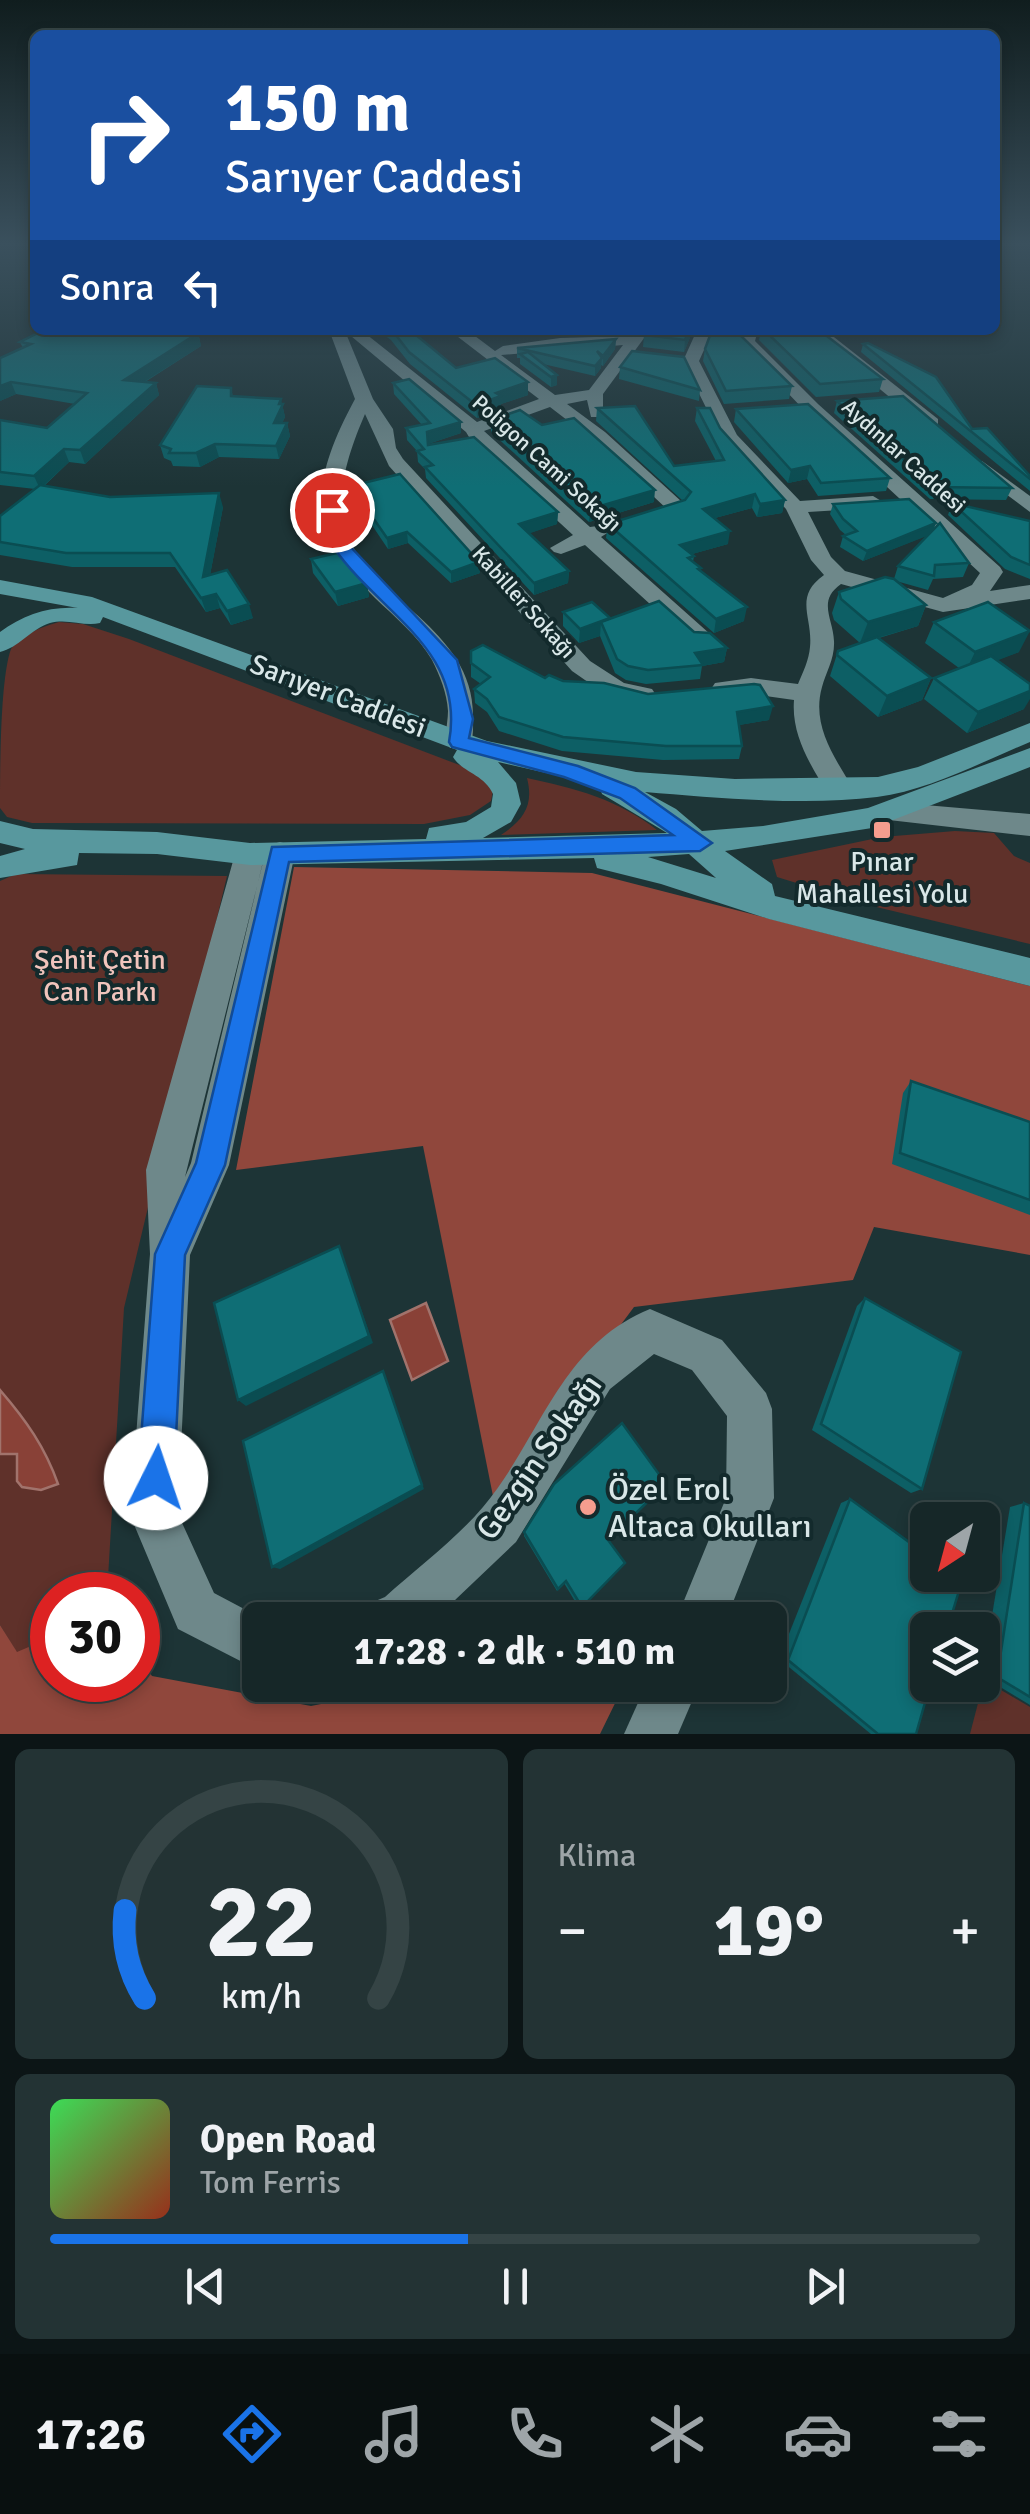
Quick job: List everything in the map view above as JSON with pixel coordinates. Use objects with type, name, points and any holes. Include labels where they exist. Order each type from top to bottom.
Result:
[{"type":"main road","name":"Sarıyer Caddesi","points":[[0,587],[84,602],[459,742],[570,772],[714,789],[840,790],[884,800],[934,796],[1030,757]]},
{"type":"main road","points":[[0,644],[25,624],[70,613],[180,646],[225,653]]},
{"type":"main road","points":[[373,852],[474,830],[500,815],[506,804],[504,779],[400,720]]},
{"type":"main road","name":"Sarıyer Caddesi","points":[[0,832],[34,839],[163,843],[208,853],[265,854],[700,843],[826,828],[925,775],[1030,732]]},
{"type":"main road","points":[[570,772],[648,804],[758,892],[824,918]]},
{"type":"main road","points":[[758,892],[752,867],[763,836]]},
{"type":"main road","points":[[551,848],[651,868],[755,904],[1030,972]]},
{"type":"main road","points":[[0,867],[36,858],[208,853]]},
{"type":"street","name":"Kabiller Sokağı","points":[[339,335],[364,399],[384,430],[387,448],[396,462],[581,666],[617,690],[646,696],[663,694]]},
{"type":"street","name":"Poligon Cami Sokağı","points":[[358,335],[587,533],[702,639]]},
{"type":"street","points":[[463,335],[600,436],[666,509]]},
{"type":"street","points":[[822,335],[942,432]]},
{"type":"street","points":[[486,354],[560,343],[633,341],[650,358]]},
{"type":"street","points":[[600,436],[596,394],[633,341]]},
{"type":"street","points":[[715,344],[730,438],[795,508],[822,560],[838,576],[943,605],[1030,592]]},
{"type":"street","name":"Aydınlar Caddesi","points":[[715,344],[812,408],[992,572],[980,590],[943,605]]},
{"type":"street","points":[[472,436],[550,401],[596,394]]},
{"type":"street","points":[[364,399],[351,420],[332,508],[340,544],[448,660],[463,719],[459,742]]},
{"type":"street","points":[[868,402],[905,399]]},
{"type":"street","points":[[970,456],[1030,506]]},
{"type":"street","points":[[795,508],[916,500]]},
{"type":"street","points":[[561,548],[587,533],[622,522]]},
{"type":"street","points":[[838,576],[823,585],[814,604],[823,648],[808,694],[806,721],[815,750],[840,790]]},
{"type":"street","points":[[697,691],[750,686],[808,694]]},
{"type":"street","points":[[934,796],[1025,824]]},
{"type":"street","points":[[884,800],[1025,824]]},
{"type":"street","points":[[242,1635],[196,1611],[154,1515],[170,1254],[165,1170],[265,854]]},
{"type":"street","name":"Gezgin Sokağı","points":[[418,1602],[498,1525],[532,1477],[594,1373],[650,1330],[707,1355],[750,1409],[750,1498],[708,1602]]},
{"type":"street","points":[[651,1734],[665,1702]]},
{"type":"green space","points":[[59,622],[83,624],[129,639],[462,766],[486,780],[493,790],[491,801],[470,815],[424,824],[32,823],[7,817],[0,808],[7,663],[11,649],[26,635]]},
{"type":"green space","points":[[527,778],[596,796],[657,830],[501,835],[525,811],[529,796]]},
{"type":"green space","points":[[955,831],[994,833],[1014,856],[1030,863],[1030,944],[868,905],[777,877],[772,860],[882,837]]},
{"type":"green space","name":"Şehit Çetin Can Parkı","points":[[16,874],[227,876],[124,1308],[108,1572],[30,1572],[30,1647],[17,1653],[0,1625],[0,881]]},
{"type":"green space","points":[[1000,1689],[1030,1707],[1030,1734],[970,1734],[978,1702],[1000,1702]]},
{"type":"shaded area","points":[[294,867],[592,873],[1030,986],[1030,1255],[874,1227],[853,1280],[634,1307],[493,1496],[423,1146],[236,1170]]},
{"type":"shaded area","points":[[426,1303],[448,1361],[412,1380],[390,1320]]},
{"type":"shaded area","points":[[0,1390],[34,1434],[58,1484],[41,1490],[22,1487],[17,1481],[17,1454],[0,1454]]},
{"type":"shaded area","points":[[0,1625],[17,1652],[30,1646],[30,1702],[160,1702],[160,1678],[242,1693],[242,1702],[311,1706],[331,1702],[616,1702],[600,1734],[0,1734]]},
{"type":"building","points":[[34,335],[195,335],[124,380],[156,383],[80,450],[64,449],[34,476],[0,472],[0,420],[47,428],[87,393],[11,382],[0,386],[0,358],[31,344],[20,342]]},
{"type":"building","points":[[396,335],[416,335],[456,368],[495,358],[528,382],[476,405],[409,352]]},
{"type":"building","points":[[644,335],[687,335],[685,340]]},
{"type":"building","points":[[710,335],[740,335],[792,386],[726,391],[705,349]]},
{"type":"building","points":[[769,335],[826,335],[883,379],[820,384]]},
{"type":"building","points":[[616,339],[603,356],[597,351],[602,358],[595,366],[517,348]]},
{"type":"building","points":[[863,344],[936,377],[972,429],[987,428],[1030,479]]},
{"type":"building","points":[[632,351],[684,357],[700,390],[620,367]]},
{"type":"building","points":[[528,352],[557,375],[551,377],[520,354]]},
{"type":"building","points":[[409,379],[461,422],[427,432],[428,445],[474,437],[558,512],[519,524],[569,571],[534,583],[425,467],[433,465],[417,451],[424,449],[406,428],[430,423],[393,383]]},
{"type":"building","points":[[197,386],[231,388],[231,396],[281,399],[279,404],[283,404],[274,423],[287,423],[276,446],[215,444],[196,453],[169,453],[171,449],[160,445]]},
{"type":"building","points":[[903,396],[1012,488],[935,487],[837,401]]},
{"type":"building","points":[[808,404],[890,478],[821,483],[810,466],[791,470],[736,409]]},
{"type":"building","points":[[635,406],[674,466],[724,460],[697,408],[710,408],[720,428],[785,500],[760,504],[755,494],[703,509],[730,531],[680,545],[694,556],[688,558],[701,568],[698,569],[747,607],[716,619],[608,524],[685,500],[691,492],[597,408]]},
{"type":"building","points":[[520,410],[542,425],[574,418],[655,490],[590,509],[491,420]]},
{"type":"building","points":[[400,474],[479,562],[451,572],[407,532],[387,538],[351,486]]},
{"type":"building","points":[[40,485],[110,497],[219,493],[203,577],[227,570],[249,604],[227,611],[216,594],[201,598],[170,553],[66,553],[0,542],[0,516]]},
{"type":"building","points":[[909,499],[936,523],[867,551],[843,536],[857,531],[833,504]]},
{"type":"building","points":[[952,503],[1030,521],[1030,565],[1011,557]]},
{"type":"building","points":[[940,523],[969,563],[935,565],[934,576],[898,566]]},
{"type":"building","points":[[341,552],[367,583],[335,592],[311,559]]},
{"type":"building","points":[[885,577],[894,579],[926,605],[868,622],[841,599],[839,592]]},
{"type":"building","points":[[659,601],[694,632],[710,633],[727,648],[695,653],[703,665],[648,670],[617,659],[601,622]]},
{"type":"building","points":[[592,602],[610,618],[580,629],[563,612]]},
{"type":"building","points":[[988,602],[1030,631],[975,652],[934,622]]},
{"type":"building","points":[[877,637],[931,678],[887,696],[837,655],[838,651]]},
{"type":"building","points":[[483,645],[545,678],[549,675],[563,681],[604,683],[648,694],[754,684],[760,685],[773,706],[737,712],[742,746],[666,746],[563,737],[499,717],[487,699],[474,689],[490,677],[471,663],[471,651]]},
{"type":"building","points":[[991,656],[1030,684],[1030,691],[978,712],[934,678]]},
{"type":"building","points":[[911,1081],[1030,1122],[1030,1200],[900,1153]]},
{"type":"building","points":[[339,1246],[369,1336],[238,1400],[214,1303]]},
{"type":"building","points":[[865,1298],[961,1352],[922,1489],[821,1424]]},
{"type":"building","points":[[383,1371],[422,1485],[272,1567],[243,1441]]},
{"type":"building","name":"Özel Erol Altaca Okulları","points":[[622,1423],[666,1484],[608,1540],[625,1563],[587,1602],[579,1602],[566,1581],[558,1589],[524,1532],[554,1484]]},
{"type":"building","points":[[850,1499],[910,1543],[910,1592],[959,1592],[953,1612],[910,1612],[910,1702],[925,1702],[916,1734],[878,1734],[788,1660]]},
{"type":"building","points":[[1024,1503],[1030,1506],[1030,1697],[1000,1679]]},
{"type":"place","name":"Pınar Mahallesi Yolu","points":[[882,830]]},
{"type":"place","name":"Özel Erol Altaca Okulları","points":[[588,1507]]},
{"type":"route","points":[[156,1478],[170,1254],[210,1165],[280,854],[700,843],[628,793],[570,772],[459,742],[463,719],[448,660],[340,544],[332,510]]}]
